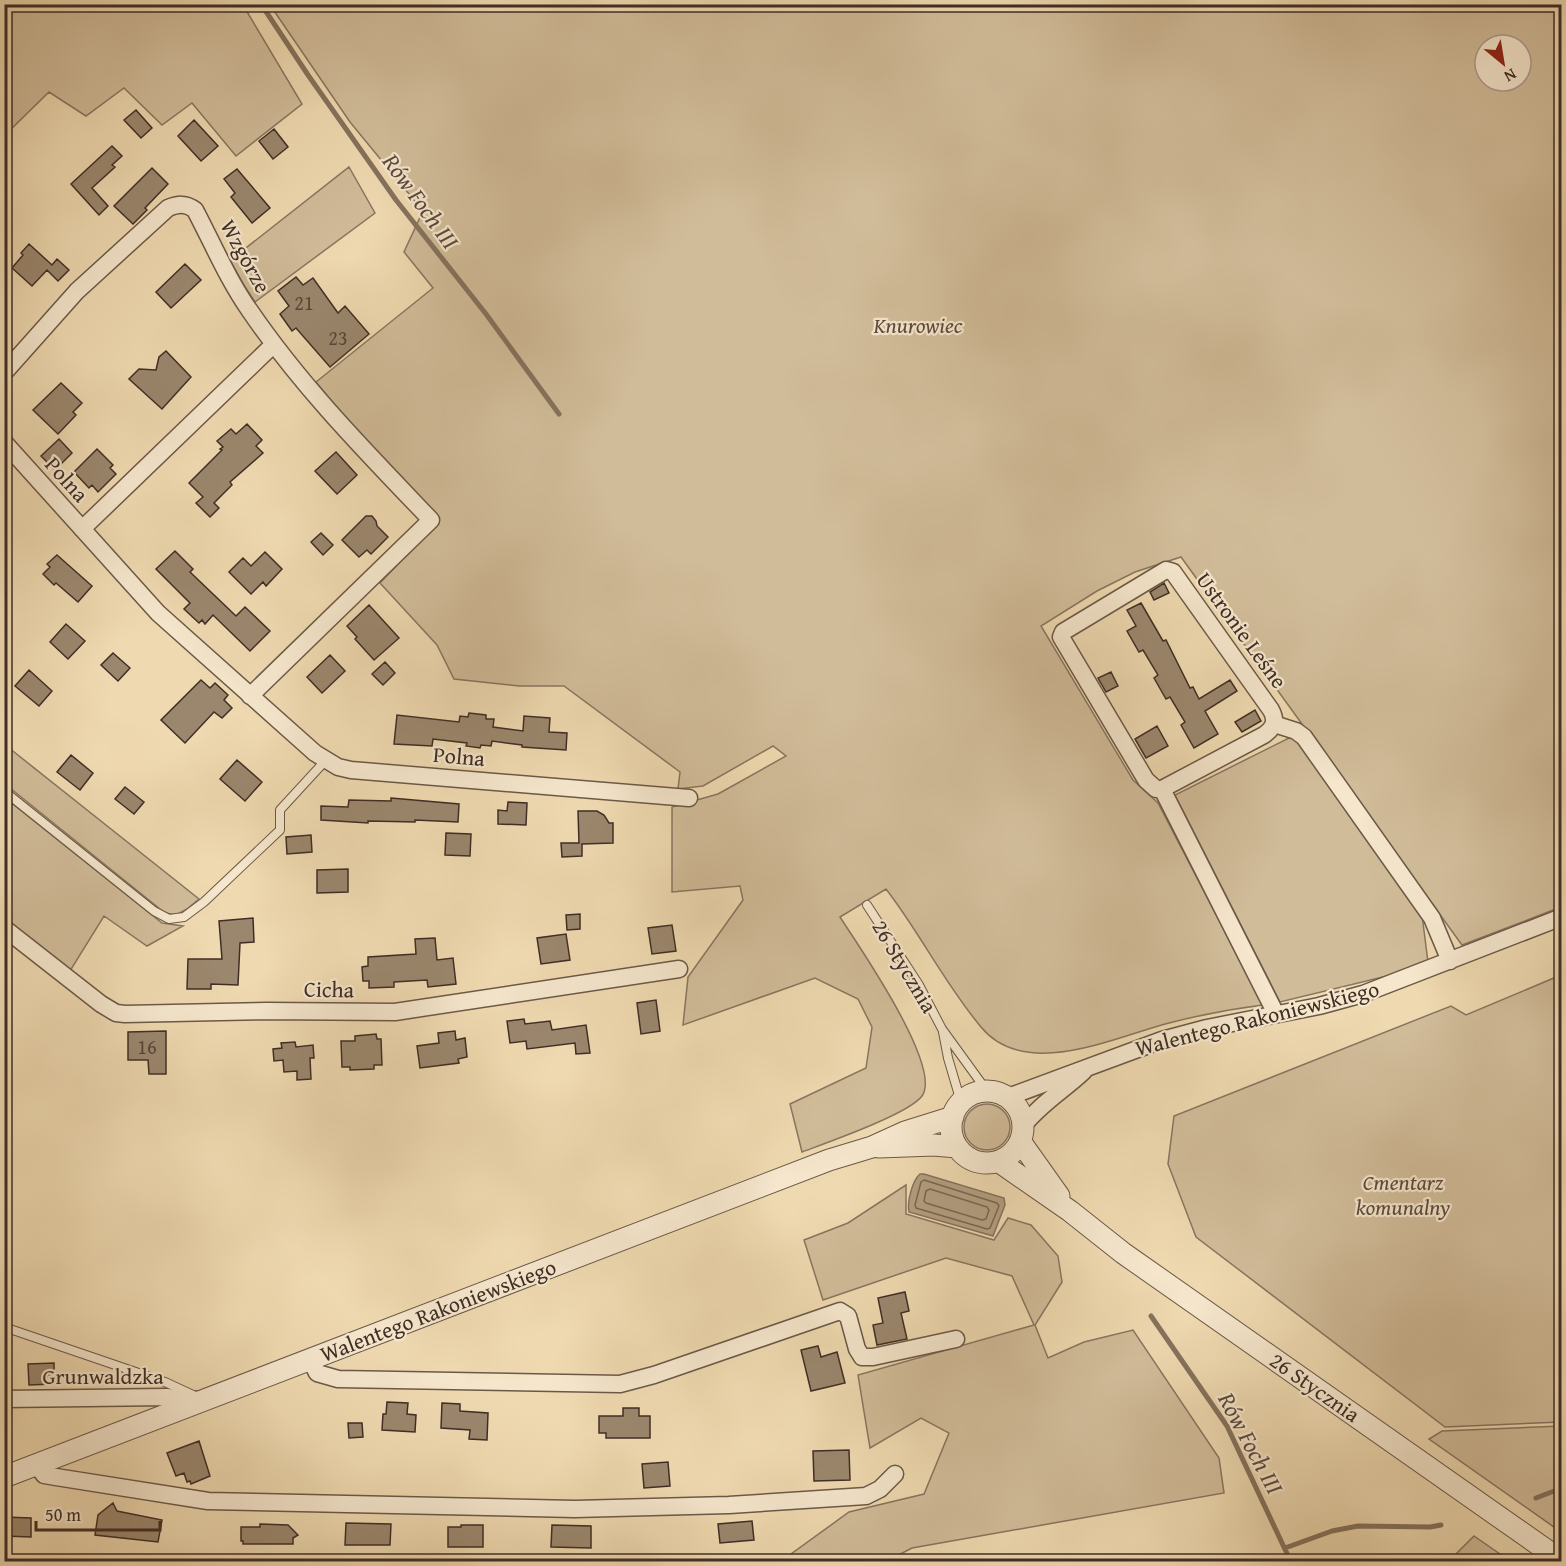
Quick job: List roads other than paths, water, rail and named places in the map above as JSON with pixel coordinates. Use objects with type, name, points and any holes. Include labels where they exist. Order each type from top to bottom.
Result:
[{"type":"street","name":"Wzgórze","points":[[4,373],[77,291],[168,208],[176,204],[191,206],[195,210],[237,290],[274,344],[344,429],[430,519],[250,696]]},
{"type":"street","points":[[82,529],[274,344]]},
{"type":"street","name":"Polna","points":[[4,442],[158,613],[325,761],[351,770],[689,798]]},
{"type":"street","name":"Ustronie Leśne","points":[[1164,570],[1173,572],[1272,710],[1274,724],[1264,735],[1162,789],[1156,789],[1146,780],[1060,637],[1063,632],[1164,570]]},
{"type":"street","points":[[1274,724],[1304,736],[1432,918],[1450,961]]},
{"type":"street","name":"Ustronie Leśne","points":[[1162,789],[1276,1014]]},
{"type":"street","name":"Walentego Rakoniewskiego","points":[[1008,1097],[1162,1040],[1207,1028],[1319,1006],[1363,994],[1562,917]]},
{"type":"street","name":"Cicha","points":[[4,928],[101,1004],[116,1013],[124,1014],[266,1011],[395,1012],[679,969]]},
{"type":"street","name":"Walentego Rakoniewskiego","points":[[1022,1133],[1035,1112],[1087,1069]]},
{"type":"street","points":[[987,1090],[1008,1097],[1019,1110],[1022,1133],[1011,1154],[998,1161],[980,1162],[971,1159],[957,1147],[951,1127],[957,1109],[973,1093],[987,1090]]},
{"type":"street","name":"Walentego Rakoniewskiego","points":[[4,1477],[829,1160],[872,1147],[957,1109]]},
{"type":"street","name":"26 Stycznia","points":[[1022,1133],[1070,1211]]},
{"type":"street","name":"Walentego Rakoniewskiego","points":[[872,1147],[934,1145],[957,1147]]},
{"type":"street","name":"26 Stycznia","points":[[998,1161],[1070,1211],[1123,1253],[1562,1561]]},
{"type":"street","points":[[310,1359],[317,1373],[338,1379],[620,1384],[654,1375],[840,1311],[844,1312],[850,1320],[857,1349],[862,1357],[873,1357],[956,1339]]},
{"type":"street","name":"Grunwaldzka","points":[[4,1399],[167,1397],[202,1400]]},
{"type":"street","points":[[37,1465],[44,1475],[208,1502],[575,1509],[729,1505],[866,1496],[880,1489],[895,1474]]},
{"type":"lane","points":[[4,791],[154,911],[169,919],[184,917],[204,902],[280,830],[280,810],[325,761]]},
{"type":"lane","name":"26 Stycznia","points":[[867,905],[919,985],[942,1029],[987,1090]]},
{"type":"lane","name":"26 Stycznia","points":[[942,1029],[957,1109]]},
{"type":"lane","points":[[4,1327],[165,1382],[202,1400]]},
{"type":"water","points":[[920,1174],[1004,1198],[1005,1205],[993,1236],[909,1212],[911,1192]]},
{"type":"waterway","name":"Rów Foch III","points":[[261,4],[396,200],[486,314],[559,414]]},
{"type":"waterway","name":"Rów Foch III","points":[[1151,1316],[1227,1426],[1291,1562]]},
{"type":"waterway","points":[[1536,1498],[1562,1488]]},
{"type":"waterway","points":[[1285,1548],[1332,1531],[1358,1526],[1430,1527],[1441,1525]]},
{"type":"park label","name":"Knurowiec","points":[[918,325]]},
{"type":"park label","name":"Cmentarz komunalny","points":[[1403,1194]]}]
